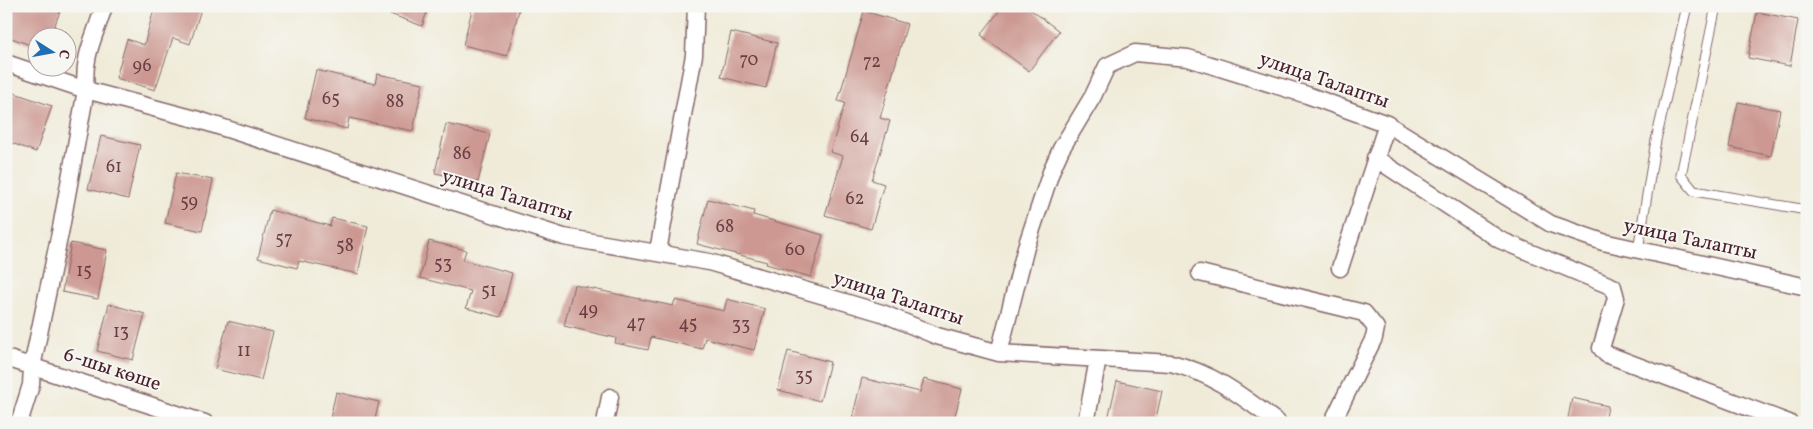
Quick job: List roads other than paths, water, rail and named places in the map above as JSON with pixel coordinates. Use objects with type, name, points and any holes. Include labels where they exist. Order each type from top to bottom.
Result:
[{"type":"street","points":[[19,423],[31,385],[32,367],[61,228],[86,90],[84,72],[89,45],[104,6]]},
{"type":"street","points":[[658,251],[694,55],[696,6]]},
{"type":"street","name":"улица Талапты","points":[[999,353],[1026,246],[1052,169],[1107,66],[1135,53],[1188,58],[1307,95],[1386,124],[1551,224],[1603,242],[1807,288]]},
{"type":"street","name":"улица Талапты","points":[[6,63],[86,90],[199,120],[564,237],[610,246],[658,251],[709,262],[882,314],[937,336],[999,353],[1171,363],[1188,367],[1219,380],[1278,423]]},
{"type":"street","points":[[1340,268],[1386,124]]},
{"type":"street","points":[[1375,158],[1500,240],[1613,287],[1616,298],[1601,348],[1606,354],[1789,423]]},
{"type":"street","points":[[1200,273],[1364,313],[1376,328],[1374,338],[1332,423]]},
{"type":"street","name":"6-шы көше","points":[[6,358],[205,423]]},
{"type":"street","points":[[1086,423],[1098,359]]},
{"type":"street","points":[[604,423],[610,397]]},
{"type":"lane","points":[[1638,250],[1656,140],[1687,6]]},
{"type":"lane","points":[[1716,6],[1682,175],[1694,191],[1807,210]]}]
